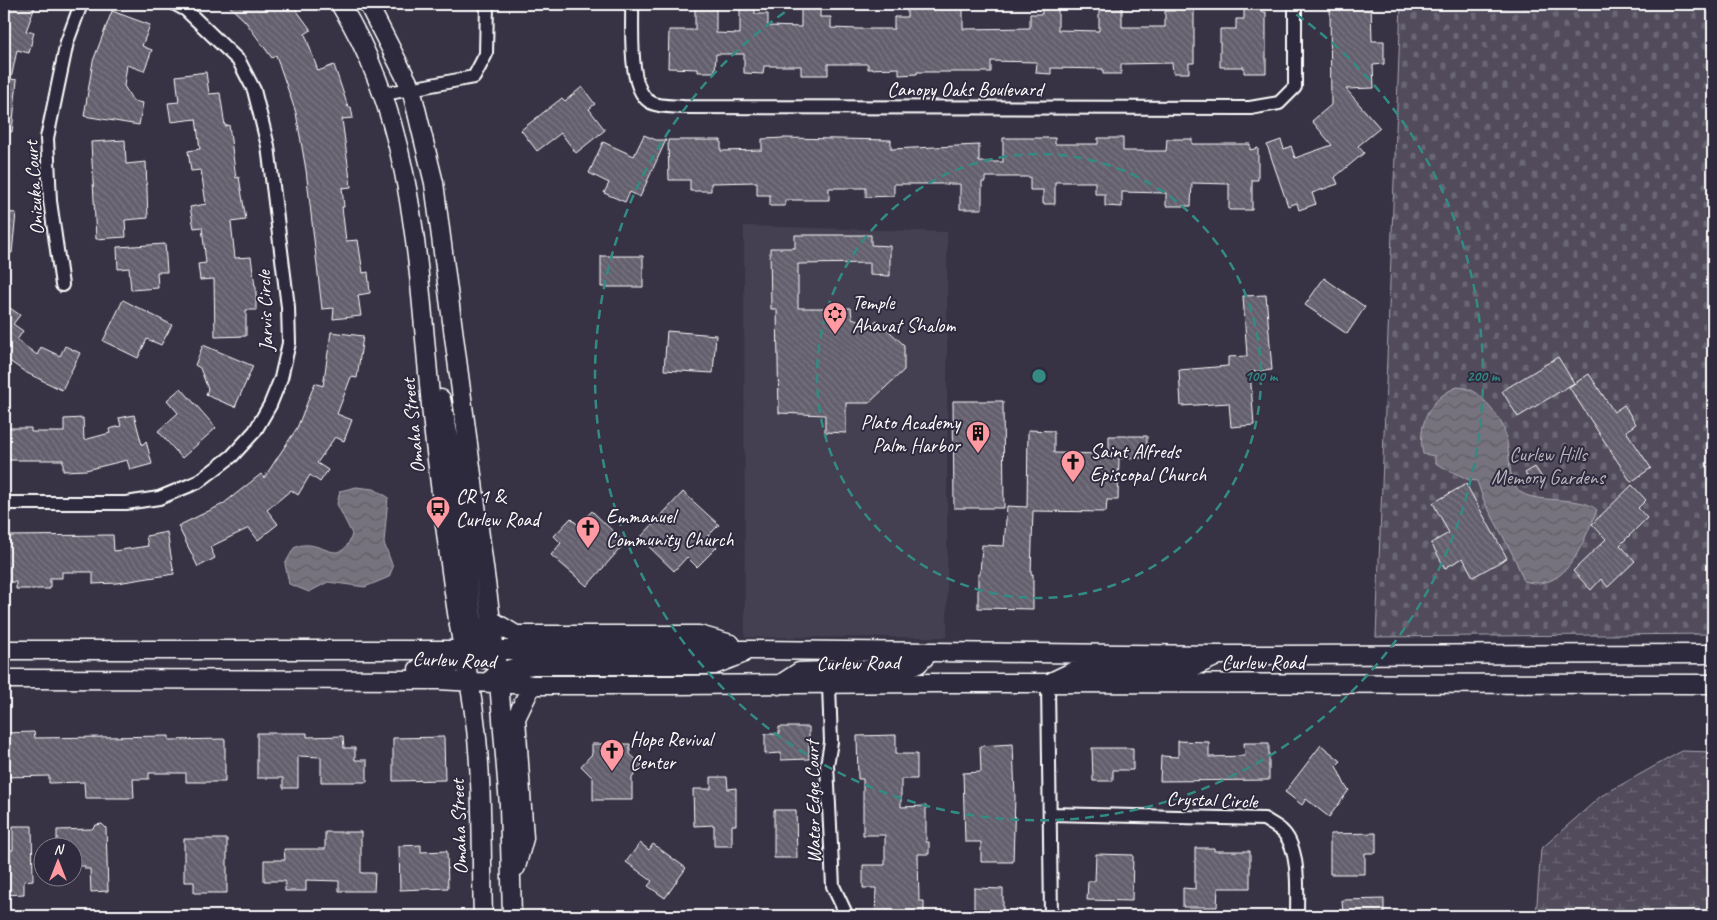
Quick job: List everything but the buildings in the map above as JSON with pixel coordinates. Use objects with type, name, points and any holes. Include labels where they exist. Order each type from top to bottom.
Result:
[{"type":"main road","name":"Omaha Street","points":[[340,4],[355,28],[384,94],[404,165],[414,226],[424,310],[436,448],[479,666],[509,805],[512,916]]},
{"type":"main road","name":"Omaha Street","points":[[368,4],[412,88],[434,183],[491,620],[479,666],[475,722],[483,916]]},
{"type":"main road","points":[[491,620],[516,635],[698,635],[754,650]]},
{"type":"main road","name":"Curlew Road","points":[[4,650],[441,651],[532,684],[1713,684]]},
{"type":"main road","name":"Curlew Road","points":[[4,679],[129,679],[479,666],[754,650],[1220,654],[1713,654]]},
{"type":"main road","points":[[778,685],[799,672],[906,668],[918,664],[930,652]]},
{"type":"main road","points":[[1048,683],[1076,670],[1194,667],[1220,654]]},
{"type":"main road","points":[[511,885],[524,838],[516,718],[532,684]]},
{"type":"street","name":"Onizuka Court","points":[[62,285],[50,201],[47,138],[67,42],[81,4]]},
{"type":"street","name":"Jarvis Circle","points":[[4,503],[126,503],[159,498],[198,482],[232,456],[254,431],[270,406],[281,378],[289,343],[288,307],[268,146],[254,90],[239,61],[186,10],[174,4]]},
{"type":"street","points":[[384,94],[474,77],[486,54],[487,4]]},
{"type":"street","name":"Canopy Oaks Boulevard","points":[[632,4],[634,69],[640,94],[652,104],[683,107],[1250,108],[1279,103],[1295,87],[1295,4]]},
{"type":"street","points":[[1048,683],[1051,916]]},
{"type":"street","name":"Water Edge Court","points":[[829,685],[831,742],[827,765],[834,886],[847,916]]},
{"type":"street","name":"Crystal Circle","points":[[1050,814],[1264,819],[1284,832],[1290,843],[1297,872],[1297,916]]},
{"type":"shaded area","points":[[744,226],[947,232],[947,637],[745,637]]},
{"type":"green space","name":"Curlew Hills Memory Gardens","points":[[1401,4],[1713,4],[1713,634],[1376,637]]},
{"type":"green space","points":[[1682,751],[1713,752],[1713,916],[1536,916],[1541,849],[1601,796]]},
{"type":"water","points":[[1457,387],[1471,390],[1478,394],[1500,421],[1507,441],[1513,480],[1516,487],[1522,493],[1542,499],[1579,502],[1597,510],[1572,562],[1552,580],[1539,583],[1524,581],[1514,557],[1484,501],[1477,481],[1469,480],[1435,463],[1435,456],[1423,454],[1422,433],[1427,414],[1439,398]]},
{"type":"water","points":[[356,487],[374,489],[388,497],[384,543],[393,567],[389,577],[365,587],[328,582],[309,592],[289,584],[285,564],[294,548],[312,545],[335,552],[341,551],[347,545],[352,534],[337,504],[340,491]]},
{"type":"place","name":"Temple Ahavat Shalom","points":[[835,335]]},
{"type":"place","name":"Plato Academy Palm Harbor","points":[[978,454]]},
{"type":"place","name":"Saint Alfreds Episcopal Church","points":[[1073,483]]},
{"type":"place","name":"CR 1 & Curlew Road","points":[[438,529]]},
{"type":"place","name":"Emmanuel Community Church","points":[[588,549]]},
{"type":"place","name":"Hope Revival Center","points":[[612,772]]}]
